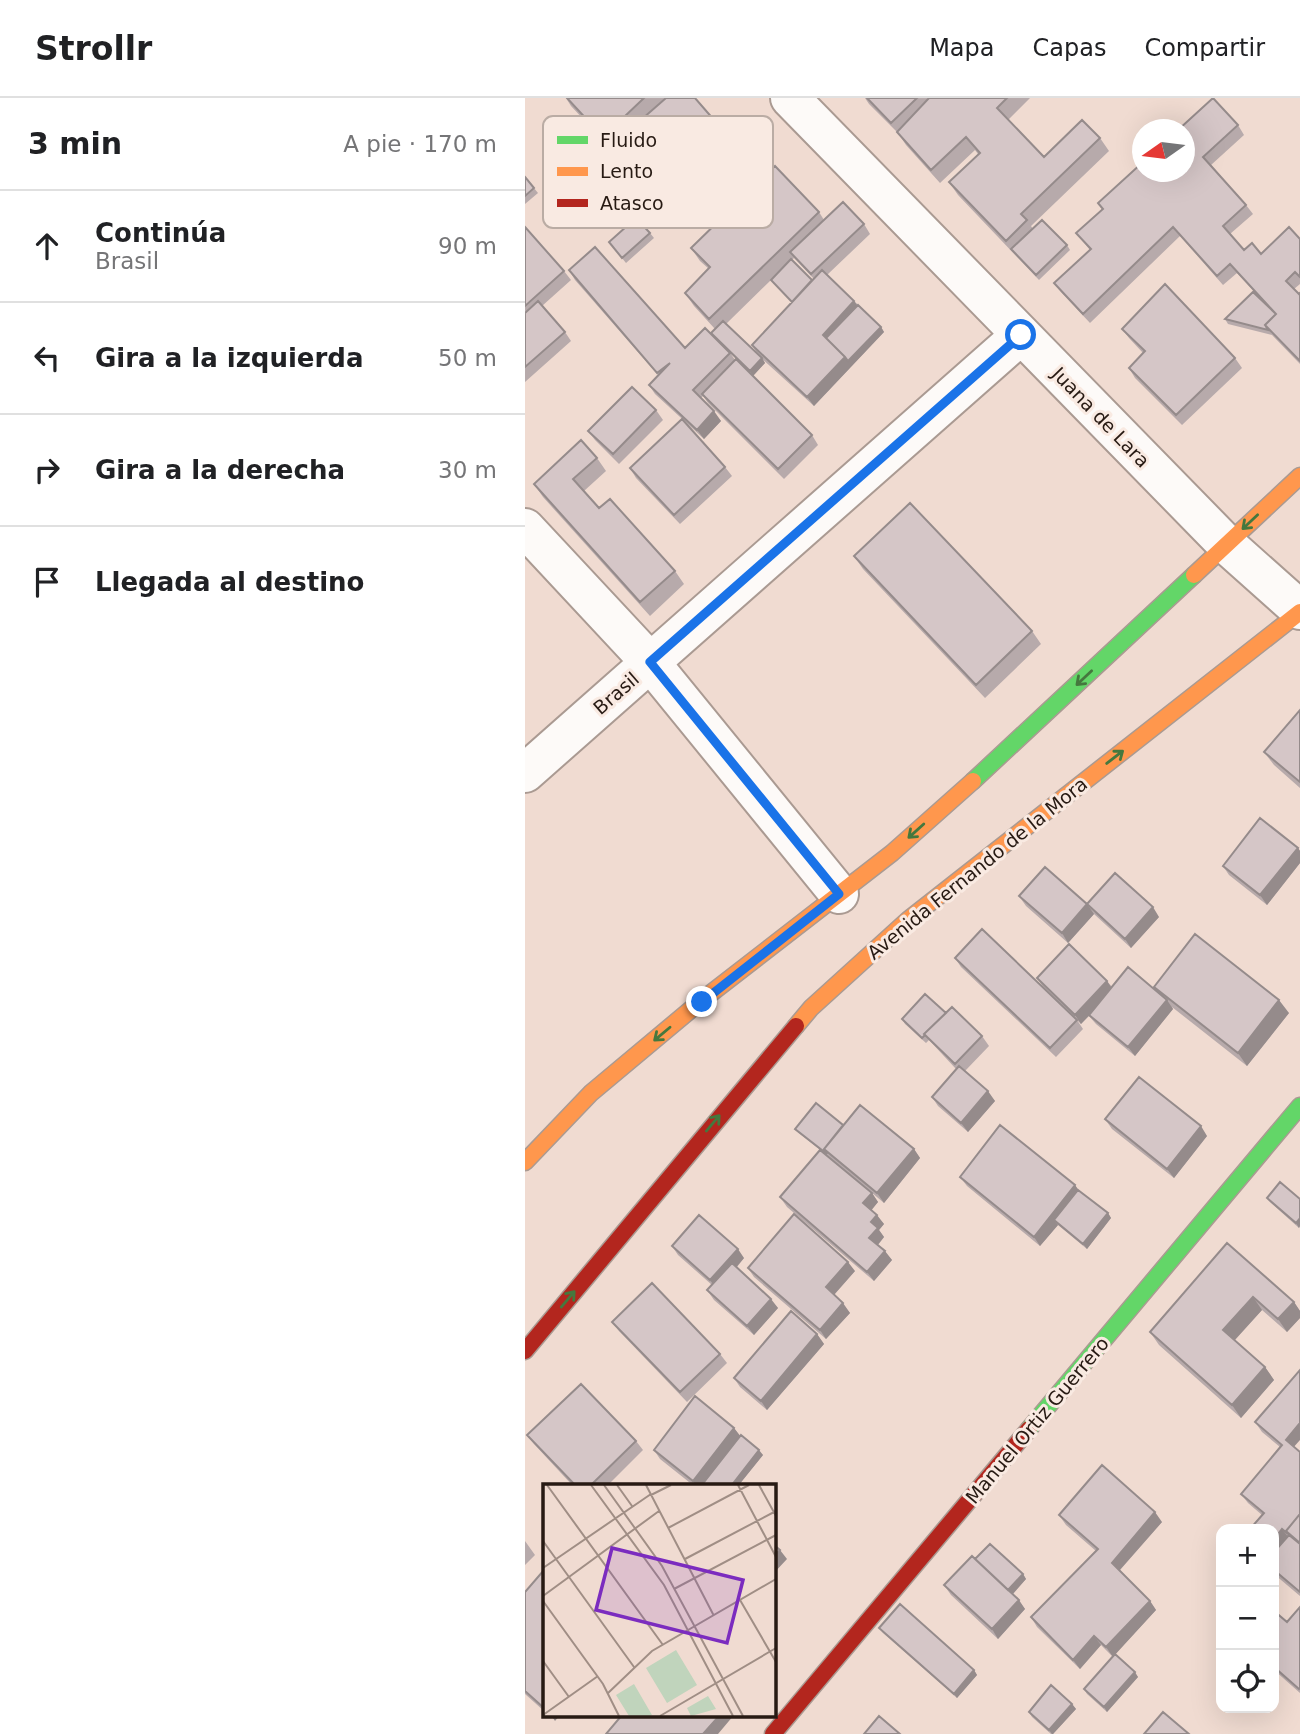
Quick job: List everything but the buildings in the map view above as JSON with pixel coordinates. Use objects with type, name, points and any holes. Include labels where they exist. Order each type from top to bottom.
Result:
[{"type":"main road","points":[[525,1163],[591,1093],[892,853],[1032,728],[1300,476]]},
{"type":"main road","name":"Avenida Fernando de la Mora","points":[[525,1351],[811,1008],[908,920],[1300,611]]},
{"type":"main road","name":"Manuel Ortiz Guerrero","points":[[773,1734],[1300,1106]]},
{"type":"street","name":"Juana de Lara","points":[[790,98],[1226,544],[1300,611]]},
{"type":"street","name":"Brasil","points":[[525,773],[1021,335]]},
{"type":"street","points":[[525,528],[650,662],[839,894]]},
{"type":"traffic: fast","points":[[973,781],[1194,575]]},
{"type":"traffic: fast","points":[[1029,1429],[1300,1106]]},
{"type":"traffic: slow","points":[[1194,575],[1300,476]]},
{"type":"traffic: slow","points":[[796,1026],[811,1008],[908,920],[1300,612]]},
{"type":"traffic: slow","points":[[525,1162],[591,1093],[701,1001],[892,853],[973,781]]},
{"type":"traffic: jam","points":[[525,1351],[796,1026]]},
{"type":"traffic: jam","points":[[773,1734],[1029,1429]]},
{"type":"route","points":[[702,1002],[839,894],[650,662],[1021,335]]}]
